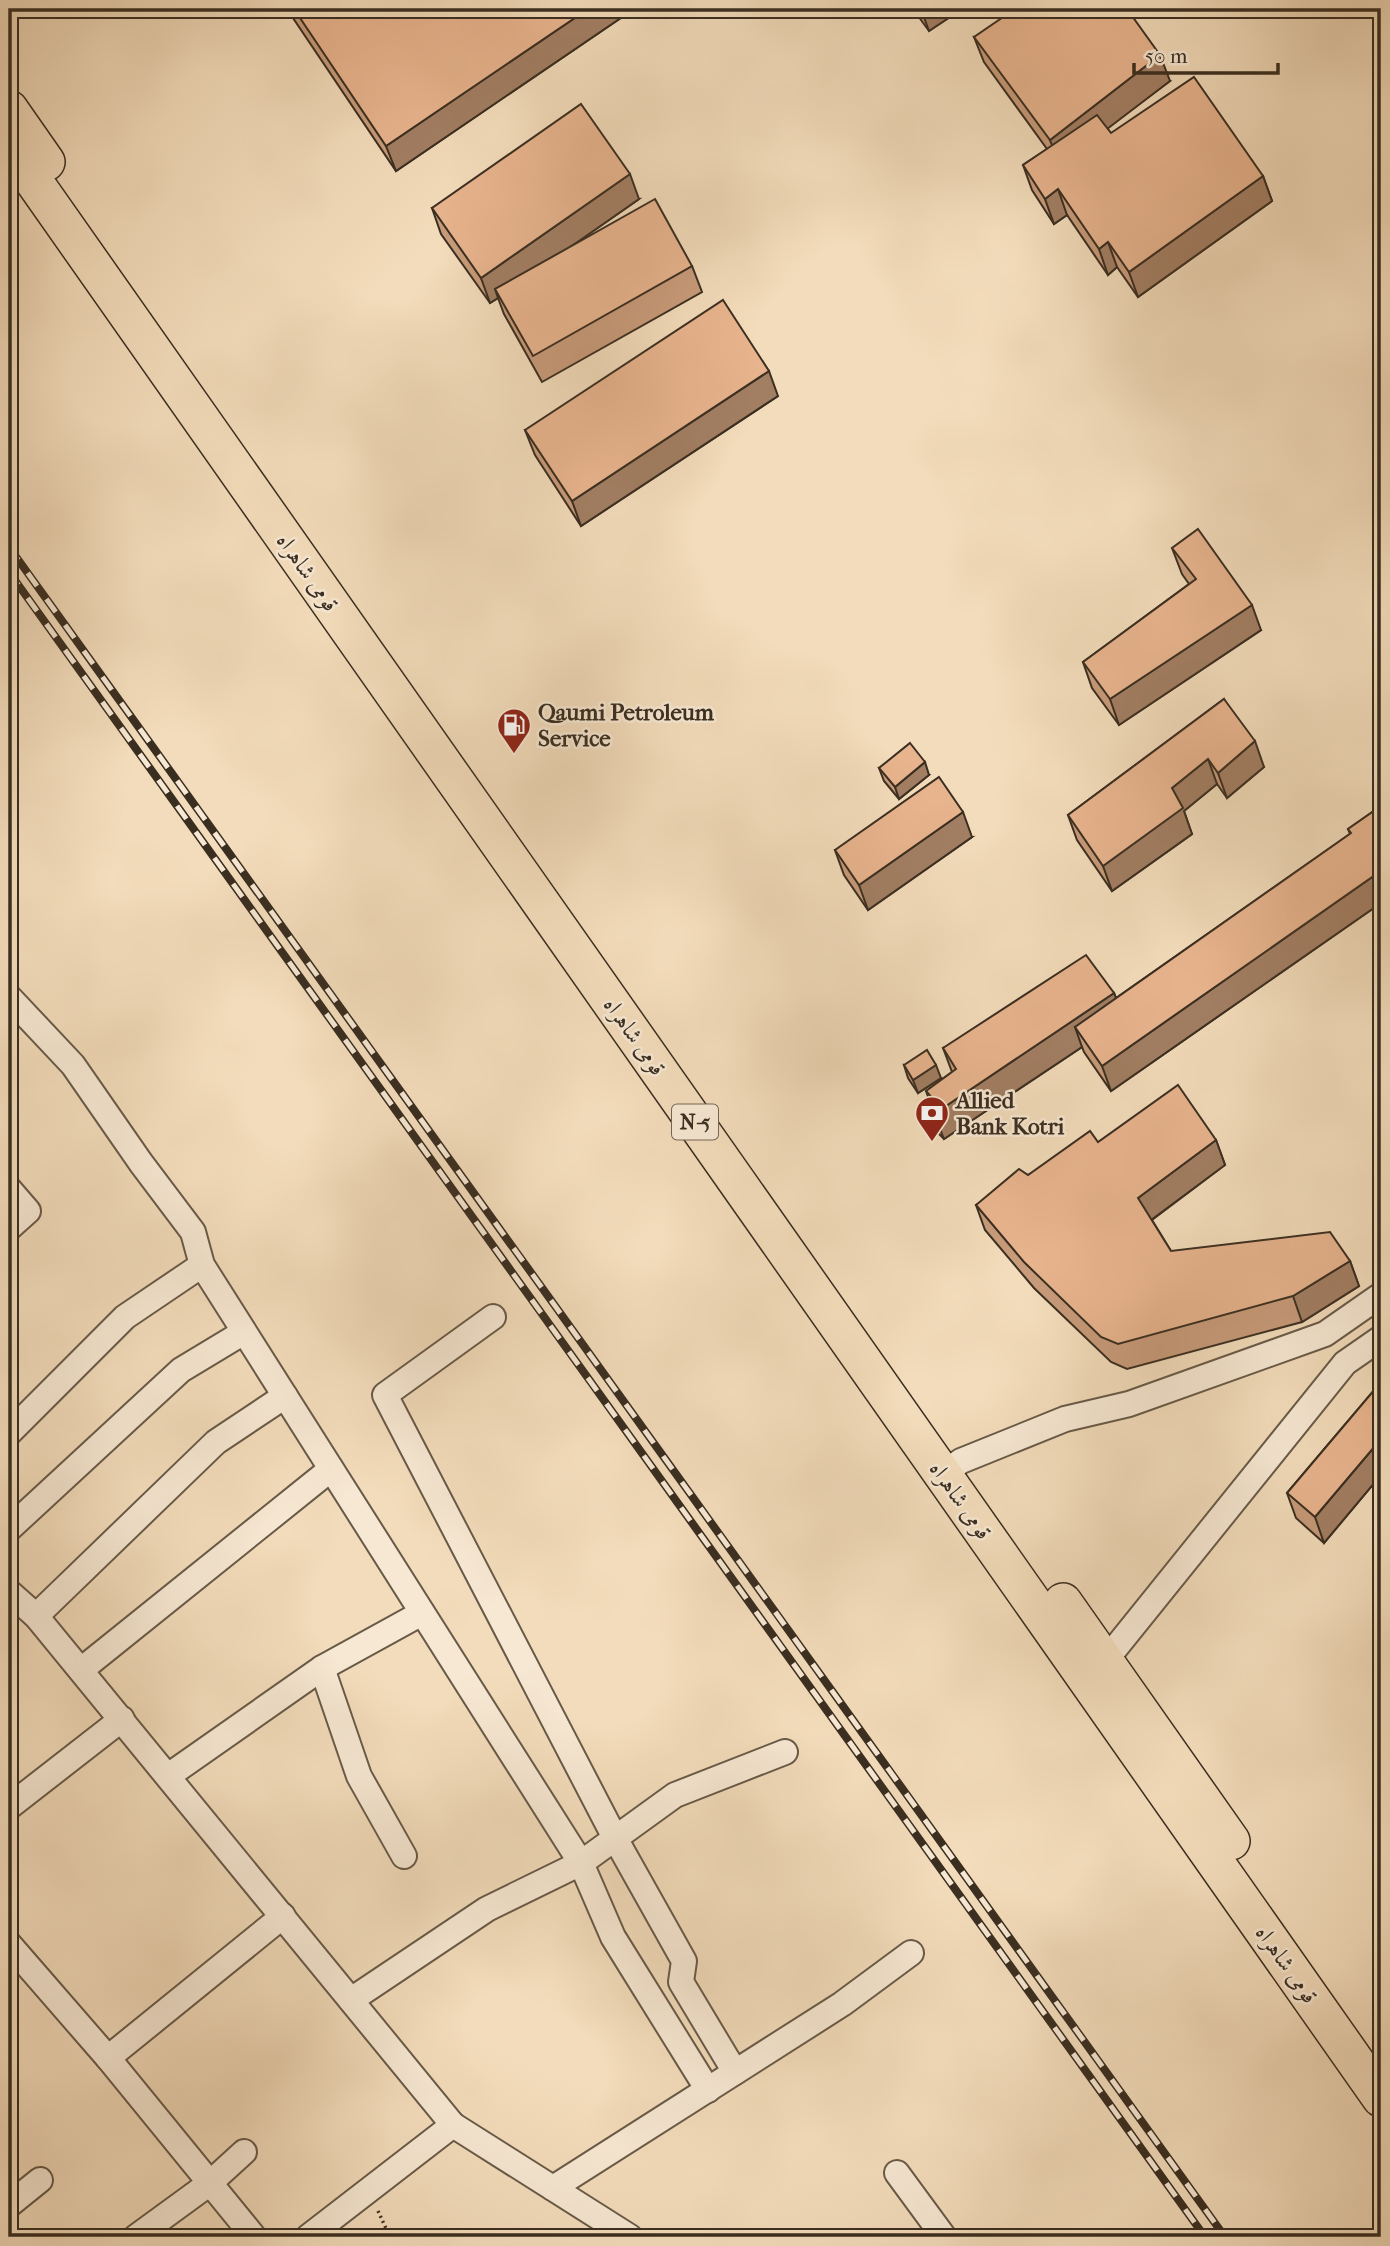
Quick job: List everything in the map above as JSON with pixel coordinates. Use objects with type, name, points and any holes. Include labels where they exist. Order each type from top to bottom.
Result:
[{"type":"highway","name":"قومی شاہراہ","points":[[9,109],[952,1468]]},
{"type":"highway","name":"قومی شاہراہ","points":[[9,146],[1095,1669],[1381,2055]]},
{"type":"highway","name":"قومی شاہراہ","points":[[1095,1669],[1381,2098]]},
{"type":"street","points":[[9,997],[73,1065],[194,1233],[202,1265],[581,1863],[613,1937],[708,2090]]},
{"type":"street","points":[[9,1189],[28,1211],[9,1228]]},
{"type":"street","points":[[9,1433],[125,1317],[202,1265]]},
{"type":"street","points":[[952,1468],[1065,1419],[1129,1404],[1325,1334],[1381,1295]]},
{"type":"street","points":[[493,1317],[385,1395],[615,1838],[684,1961],[681,1982],[735,2072]]},
{"type":"street","points":[[9,1529],[181,1370],[244,1332]]},
{"type":"street","points":[[1095,1669],[1345,1363],[1381,1338]]},
{"type":"street","points":[[36,1616],[216,1442],[285,1396]]},
{"type":"street","points":[[81,1670],[331,1469]]},
{"type":"street","points":[[9,1592],[36,1616],[122,1719],[453,2124],[630,2237]]},
{"type":"street","points":[[168,1776],[322,1668],[422,1613]]},
{"type":"street","points":[[322,1668],[359,1776],[404,1856]]},
{"type":"street","points":[[9,1807],[122,1719]]},
{"type":"street","points":[[351,2000],[487,1909],[581,1863],[675,1795],[785,1752]]},
{"type":"street","points":[[108,2058],[283,1916]]},
{"type":"street","points":[[9,1944],[108,2058],[254,2237]]},
{"type":"street","points":[[552,2188],[842,2004],[911,1953]]},
{"type":"street","points":[[308,2237],[453,2124]]},
{"type":"street","points":[[136,2237],[210,2183],[244,2152]]},
{"type":"street","points":[[897,2173],[944,2237]]},
{"type":"street","points":[[9,2206],[40,2180]]},
{"type":"path","points":[[368,2190],[390,2237]]},
{"type":"building","points":[[294,9],[588,9],[386,146]]},
{"type":"building","points":[[1015,9],[1127,9],[1160,55],[1050,140],[974,37]]},
{"type":"building","points":[[1194,77],[1263,176],[1129,272],[1108,242],[1099,249],[1058,189],[1045,199],[1023,165],[1097,115],[1111,133]]},
{"type":"building","points":[[581,104],[630,174],[481,278],[432,208]]},
{"type":"building","points":[[655,199],[692,266],[533,356],[495,289]]},
{"type":"building","points":[[723,300],[769,371],[572,501],[525,430]]},
{"type":"building","points":[[1198,529],[1252,605],[1110,699],[1083,662],[1196,579],[1172,548]]},
{"type":"building","points":[[1224,699],[1255,741],[1218,773],[1208,759],[1172,788],[1183,808],[1103,866],[1068,815]]},
{"type":"building","points":[[910,743],[925,762],[895,787],[879,768]]},
{"type":"building","points":[[939,777],[963,812],[859,885],[835,850]]},
{"type":"building","points":[[1381,806],[1381,878],[1378,873],[1102,1066],[1075,1027],[1351,833],[1348,829]]},
{"type":"building","points":[[1086,955],[1114,993],[934,1114],[925,1105],[934,1100],[926,1091],[956,1069],[943,1048]]},
{"type":"building","points":[[927,1050],[936,1065],[913,1080],[904,1065]]},
{"type":"building","points":[[1178,1085],[1216,1140],[1138,1198],[1171,1251],[1330,1232],[1350,1261],[1293,1296],[1118,1344],[1101,1337],[1024,1262],[976,1205],[1019,1169],[1028,1175],[1090,1131],[1098,1142]]},
{"type":"building","points":[[1381,1382],[1381,1439],[1315,1517],[1287,1493]]},
{"type":"railway","points":[[9,547],[1225,2237]]},
{"type":"railway","points":[[9,572],[1205,2237]]},
{"type":"place","name":"Qaumi Petroleum Service","points":[[514,755]]},
{"type":"place","name":"Allied Bank Kotri","points":[[932,1143]]}]
